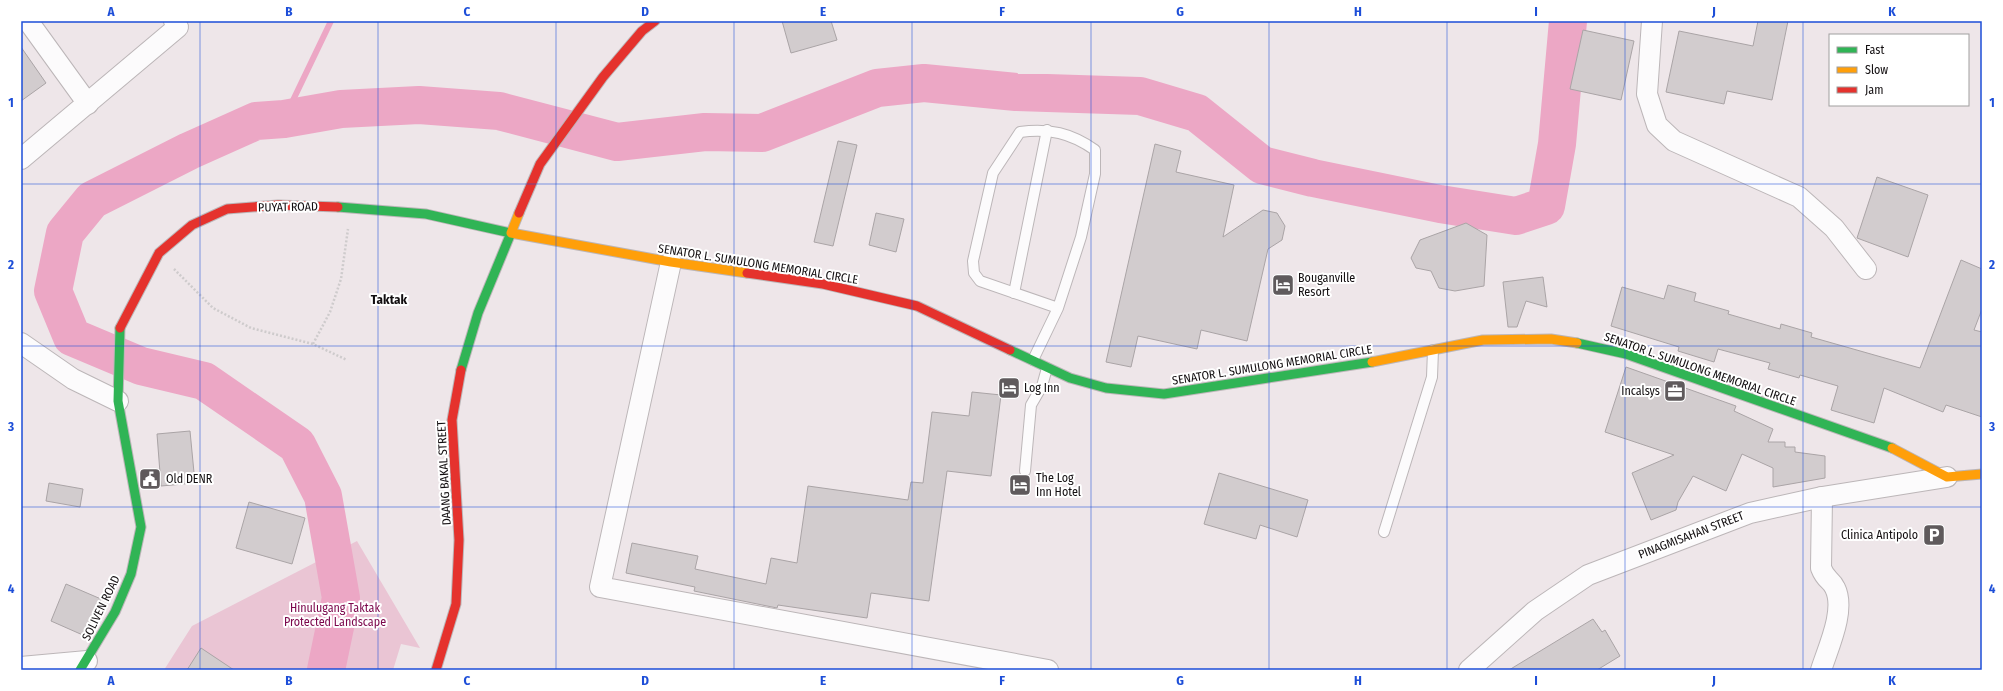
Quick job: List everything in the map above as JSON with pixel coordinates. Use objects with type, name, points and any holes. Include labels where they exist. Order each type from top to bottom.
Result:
[{"type":"main road","points":[[511,233],[540,164],[603,77],[642,31],[655,21]]},
{"type":"main road","name":"PUYAT ROAD","points":[[120,326],[159,253],[192,225],[227,209],[278,205],[351,207],[426,214],[511,233]]},
{"type":"main road","name":"SENATOR L. SUMULONG MEMORIAL CIRCLE","points":[[511,233],[671,262],[823,284],[917,306],[1070,378],[1106,388],[1164,394],[1348,367],[1483,340],[1552,339],[1587,344],[1626,354],[1866,438],[1902,452],[1947,477]]},
{"type":"main road","name":"DAANG BAKAL STREET","points":[[436,670],[456,604],[459,540],[452,420],[459,376],[478,313],[511,233]]},
{"type":"main road","name":"SOLIVEN ROAD","points":[[84,665],[115,612],[131,574],[141,527],[118,394],[120,326]]},
{"type":"main road","points":[[1947,477],[1982,474]]},
{"type":"street","points":[[21,24],[27,21],[88,104]]},
{"type":"street","points":[[1652,21],[1647,94],[1657,125],[1674,141],[1800,197],[1834,228],[1866,269]]},
{"type":"street","points":[[21,159],[88,104],[176,24]]},
{"type":"street","points":[[671,262],[600,587],[1048,670]]},
{"type":"street","points":[[21,342],[73,379],[118,394]]},
{"type":"street","name":"PINAGMISAHAN STREET","points":[[1469,670],[1535,611],[1588,575],[1750,513],[1822,497],[1947,477]]},
{"type":"street","points":[[1821,670],[1836,623],[1839,601],[1835,586],[1824,578],[1822,568],[1822,497]]},
{"type":"street","points":[[21,667],[84,665]]},
{"type":"lane","points":[[1033,360],[1058,308],[1081,237],[1095,174],[1095,150],[1081,140],[1047,130],[1041,129],[1020,132],[993,173],[973,261],[974,273],[980,281],[1058,308]]},
{"type":"lane","points":[[1014,293],[1047,130]]},
{"type":"lane","points":[[1384,532],[1432,377],[1432,350]]},
{"type":"lane","points":[[1025,470],[1030,405],[1042,386],[1047,368]]},
{"type":"path","points":[[313,344],[330,312],[341,280],[351,207]]},
{"type":"path","points":[[159,253],[213,308],[251,328],[313,344],[347,360]]},
{"type":"green space","name":"Hinulugang Taktak Protected Landscape","points":[[357,541],[420,648],[401,644],[393,670],[164,670],[192,626]]},
{"type":"building","points":[[782,21],[831,21],[837,40],[791,53]]},
{"type":"building","points":[[1758,21],[1788,21],[1772,100],[1727,91],[1724,104],[1666,92],[1679,31],[1753,46]]},
{"type":"building","points":[[1583,30],[1634,41],[1621,100],[1570,89]]},
{"type":"building","points":[[21,47],[46,83],[21,101]]},
{"type":"building","points":[[838,141],[857,145],[833,246],[814,242]]},
{"type":"building","points":[[1155,144],[1181,151],[1176,172],[1234,185],[1223,237],[1263,210],[1277,213],[1285,226],[1282,240],[1268,249],[1247,341],[1201,330],[1197,349],[1138,336],[1131,367],[1106,362]]},
{"type":"building","points":[[1877,177],[1928,195],[1908,257],[1857,238]]},
{"type":"building","points":[[876,213],[904,219],[896,252],[869,245]]},
{"type":"building","points":[[1466,223],[1487,235],[1484,286],[1455,291],[1439,288],[1431,271],[1416,268],[1411,258],[1420,240]]},
{"type":"building","points":[[1961,260],[1982,269],[1982,309],[1974,330],[1982,332],[1982,417],[1946,405],[1943,412],[1884,388],[1874,423],[1831,410],[1838,386],[1800,375],[1799,378],[1768,369],[1770,363],[1718,349],[1714,362],[1678,351],[1679,347],[1611,326],[1622,287],[1664,299],[1668,285],[1696,293],[1694,301],[1729,311],[1728,314],[1780,329],[1781,324],[1812,333],[1811,337],[1920,368]]},
{"type":"building","points":[[1543,277],[1547,307],[1526,301],[1517,327],[1508,327],[1503,282]]},
{"type":"building","points":[[1626,367],[1736,406],[1734,411],[1773,429],[1768,442],[1785,442],[1785,447],[1795,447],[1795,452],[1825,456],[1825,478],[1773,487],[1773,468],[1742,454],[1726,491],[1693,476],[1678,502],[1676,510],[1651,520],[1632,473],[1674,455],[1605,432]]},
{"type":"building","points":[[972,392],[1001,395],[991,476],[947,471],[929,601],[871,593],[867,618],[778,605],[777,608],[694,591],[695,587],[626,573],[632,543],[698,556],[695,569],[766,584],[771,558],[797,563],[808,486],[908,500],[911,482],[923,483],[932,412],[969,416]]},
{"type":"building","points":[[190,431],[195,483],[161,486],[157,434]]},
{"type":"building","points":[[1219,473],[1308,500],[1297,537],[1260,525],[1256,539],[1204,524]]},
{"type":"building","points":[[49,483],[83,489],[80,507],[46,501]]},
{"type":"building","points":[[249,502],[305,518],[292,564],[236,548]]},
{"type":"building","points":[[66,584],[101,599],[85,636],[51,621]]},
{"type":"building","points":[[1593,619],[1602,632],[1605,630],[1620,656],[1597,670],[1509,670]]},
{"type":"building","points":[[201,648],[234,670],[187,670]]},
{"type":"waterway","points":[[284,119],[331,21]]},
{"type":"waterway","points":[[326,670],[341,598],[323,496],[297,445],[204,381],[141,366],[72,337],[53,291],[65,233],[92,200],[189,151],[256,121],[284,119],[341,109],[419,105],[499,111],[617,142],[705,132],[762,133],[877,88],[924,83],[1016,92],[1140,96],[1197,113],[1262,165],[1313,178],[1440,204],[1516,216],[1546,206],[1557,144],[1568,21]]},
{"type":"traffic: fast","points":[[338,207],[426,214],[511,233],[478,313],[461,370]]},
{"type":"traffic: fast","points":[[80,670],[115,612],[131,574],[141,527],[118,401],[120,328]]},
{"type":"traffic: fast","points":[[1577,343],[1626,354],[1892,448]]},
{"type":"traffic: fast","points":[[1010,350],[1070,378],[1106,388],[1164,394],[1372,362]]},
{"type":"traffic: slow","points":[[519,213],[511,233],[671,262],[747,273]]},
{"type":"traffic: slow","points":[[1372,362],[1483,340],[1551,339],[1577,343]]},
{"type":"traffic: slow","points":[[1892,448],[1947,477],[1982,474]]},
{"type":"traffic: jam","points":[[519,213],[540,164],[603,77],[642,31],[655,21]]},
{"type":"traffic: jam","points":[[120,328],[159,253],[192,225],[227,209],[278,205],[338,207]]},
{"type":"traffic: jam","points":[[747,273],[823,284],[917,306],[1010,350]]},
{"type":"traffic: jam","points":[[436,670],[456,604],[459,540],[452,420],[461,370]]},
{"type":"place","name":"Bouganville Resort","points":[[1283,285]]},
{"type":"place","name":"Log Inn","points":[[1009,388]]},
{"type":"place","name":"Incalsys","points":[[1675,391]]},
{"type":"place","name":"Old DENR","points":[[150,479]]},
{"type":"place","name":"The Log Inn Hotel","points":[[1020,485]]},
{"type":"place","name":"Clinica Antipolo","points":[[1934,535]]},
{"type":"district","name":"Taktak","points":[[389,299]]}]
